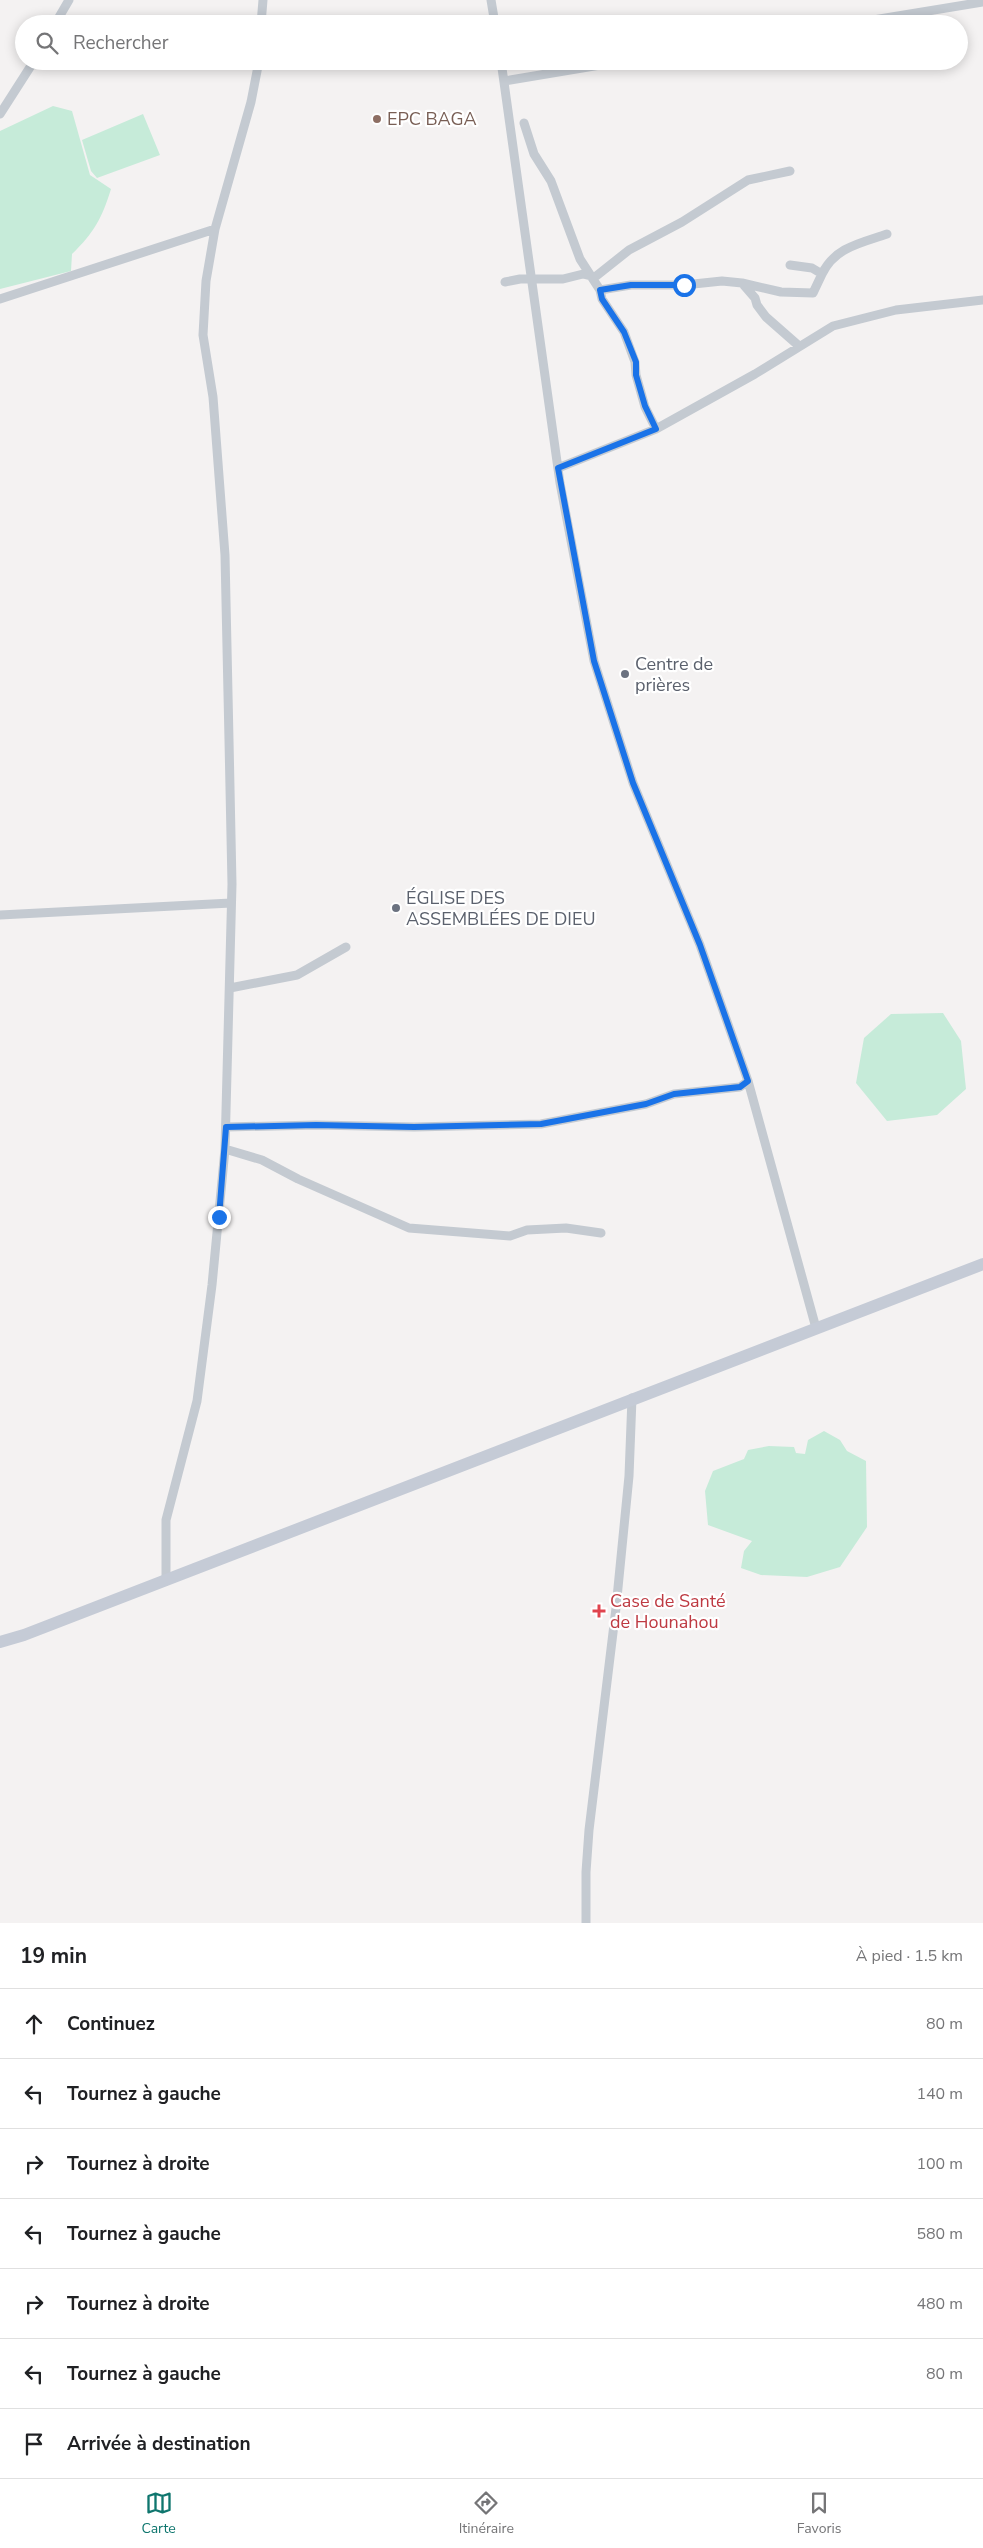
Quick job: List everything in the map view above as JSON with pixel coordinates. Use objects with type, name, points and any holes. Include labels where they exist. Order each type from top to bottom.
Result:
[{"type":"main road","points":[[0,1642],[24,1635],[166,1581],[632,1398],[983,1264]]},
{"type":"street","points":[[60,15],[69,0]]},
{"type":"street","points":[[262,15],[263,0]]},
{"type":"street","points":[[491,0],[494,15]]},
{"type":"street","points":[[903,15],[983,2]]},
{"type":"street","points":[[0,114],[28,70]]},
{"type":"street","points":[[166,1581],[166,1520],[197,1401],[212,1285],[226,1149],[232,884],[225,555],[213,397],[203,335],[206,281],[215,229],[251,102],[257,70]]},
{"type":"street","points":[[502,70],[533,279],[558,468],[594,661],[633,783],[700,945],[748,1081],[816,1328]]},
{"type":"street","points":[[504,81],[570,70]]},
{"type":"street","points":[[524,123],[534,154],[551,181],[571,238],[591,277],[600,290],[602,299],[624,332],[636,362],[636,375],[645,406],[656,429]]},
{"type":"street","points":[[506,282],[533,279],[564,279],[572,275],[583,274],[595,277],[629,250],[682,222],[748,180],[790,171]]},
{"type":"street","points":[[0,299],[215,229]]},
{"type":"street","points":[[600,290],[631,285],[684,285],[722,281],[736,285],[742,283],[781,292],[812,293],[827,262],[835,255],[854,244],[887,234]]},
{"type":"street","points":[[790,265],[812,268],[822,274]]},
{"type":"street","points":[[742,283],[755,298],[757,305],[766,317],[799,346]]},
{"type":"street","points":[[558,468],[656,429],[755,374],[832,326],[896,310],[983,300]]},
{"type":"street","points":[[0,915],[231,902]]},
{"type":"street","points":[[230,988],[297,975],[346,947]]},
{"type":"street","points":[[226,1127],[316,1125],[414,1127],[541,1124],[646,1104],[674,1094],[740,1087],[748,1081]]},
{"type":"street","points":[[226,1149],[262,1160],[298,1179],[409,1228],[510,1236],[527,1230],[566,1228],[601,1233]]},
{"type":"street","points":[[586,1923],[588,1838],[616,1608],[629,1476],[632,1398]]},
{"type":"green space","points":[[53,106],[72,111],[90,175],[111,189],[96,225],[72,254],[71,271],[0,289],[0,131]]},
{"type":"green space","points":[[143,114],[160,155],[97,178],[91,171],[82,140]]},
{"type":"green space","points":[[943,1013],[961,1041],[966,1089],[937,1115],[887,1121],[856,1083],[864,1038],[891,1014]]},
{"type":"green space","points":[[824,1431],[840,1440],[847,1451],[866,1461],[867,1527],[840,1567],[807,1577],[761,1575],[741,1568],[744,1551],[752,1541],[708,1525],[705,1491],[713,1471],[744,1459],[748,1450],[769,1446],[794,1447],[796,1453],[805,1454],[808,1440]]},
{"type":"place","name":"EPC BAGA","points":[[377,119]]},
{"type":"place","name":"Centre de prières","points":[[625,674]]},
{"type":"place","name":"ÉGLISE DES ASSEMBLÉES DE DIEU","points":[[396,908]]},
{"type":"place","name":"Case de Santé de Hounahou","points":[[599,1611]]},
{"type":"route","points":[[219,1217],[226,1149],[226,1127],[316,1125],[414,1127],[541,1124],[646,1104],[674,1094],[740,1087],[748,1081],[700,945],[633,783],[594,661],[558,468],[605,451],[656,429],[645,406],[636,375],[636,362],[631,354],[624,332],[616,316],[602,299],[600,290],[611,290],[631,285],[684,285]]}]
